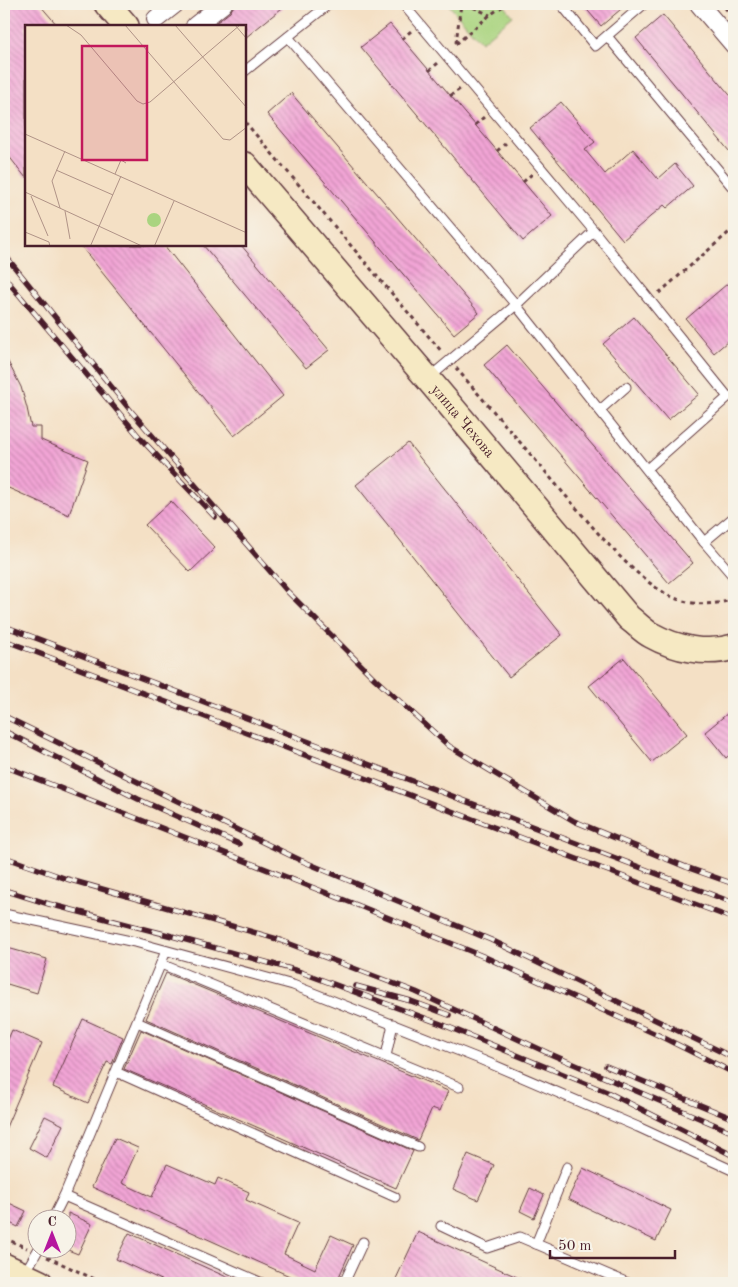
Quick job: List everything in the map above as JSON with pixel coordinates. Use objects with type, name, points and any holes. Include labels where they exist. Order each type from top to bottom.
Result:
[{"type":"street","points":[[106,4],[125,25]]},
{"type":"street","points":[[157,11],[175,4]]},
{"type":"street","points":[[196,25],[223,4]]},
{"type":"street","points":[[699,4],[734,45]]},
{"type":"street","name":"улица Чехова","points":[[246,166],[629,618],[649,634],[672,645],[699,650],[725,650],[734,647]]},
{"type":"lane","points":[[246,70],[329,4]]},
{"type":"lane","points":[[403,4],[594,231],[728,398],[646,469]]},
{"type":"lane","points":[[560,4],[595,46],[644,4]]},
{"type":"lane","points":[[607,36],[734,189]]},
{"type":"lane","points":[[288,37],[516,305],[734,578]]},
{"type":"lane","points":[[428,379],[516,305],[594,231]]},
{"type":"lane","points":[[600,410],[626,387]]},
{"type":"lane","points":[[704,542],[734,517]]},
{"type":"lane","points":[[4,914],[135,942],[292,985],[482,1060],[638,1127],[734,1171]]},
{"type":"lane","points":[[57,1210],[166,951]]},
{"type":"lane","points":[[161,964],[459,1087]]},
{"type":"lane","points":[[137,1022],[418,1147]]},
{"type":"lane","points":[[386,1056],[393,1024]]},
{"type":"lane","points":[[116,1072],[395,1197]]},
{"type":"lane","points":[[536,1244],[567,1168]]},
{"type":"lane","points":[[64,1196],[262,1283]]},
{"type":"lane","points":[[441,1226],[487,1248],[520,1237],[628,1283]]},
{"type":"lane","points":[[344,1283],[363,1242]]},
{"type":"lane","points":[[22,1275],[32,1260]]},
{"type":"path","points":[[461,4],[456,44],[506,4]]},
{"type":"path","points":[[466,4],[490,15]]},
{"type":"path","points":[[246,123],[595,529],[629,565],[668,595],[682,600],[709,604],[734,599]]},
{"type":"path","points":[[650,301],[734,228]]},
{"type":"path","points":[[4,1238],[28,1247]]},
{"type":"path","points":[[56,1260],[103,1283]]},
{"type":"green space","points":[[448,4],[503,4],[513,16],[481,42]]},
{"type":"building","points":[[4,4],[39,4],[57,25],[25,25],[25,177],[4,150]]},
{"type":"building","points":[[235,4],[287,4],[246,37],[246,25],[213,25],[230,12]]},
{"type":"building","points":[[582,4],[627,4],[601,26]]},
{"type":"building","points":[[663,15],[734,100],[734,157],[636,38]]},
{"type":"building","points":[[390,24],[552,216],[523,241],[361,47]]},
{"type":"building","points":[[291,93],[479,313],[454,334],[267,114]]},
{"type":"building","points":[[561,102],[595,142],[585,150],[605,174],[633,149],[658,179],[675,164],[693,186],[667,208],[664,205],[623,240],[530,128]]},
{"type":"building","points":[[81,246],[165,246],[283,396],[234,436]]},
{"type":"building","points":[[204,246],[242,246],[329,350],[306,368]]},
{"type":"building","points":[[734,278],[734,336],[714,353],[686,319]]},
{"type":"building","points":[[634,317],[699,394],[668,420],[603,344]]},
{"type":"building","points":[[507,345],[693,563],[669,583],[484,365]]},
{"type":"building","points":[[4,354],[21,387],[31,427],[41,427],[41,440],[88,460],[69,515],[4,486]]},
{"type":"building","points":[[408,443],[562,635],[509,677],[356,485]]},
{"type":"building","points":[[171,501],[215,548],[190,572],[145,525]]},
{"type":"building","points":[[624,658],[687,734],[652,762],[589,686]]},
{"type":"building","points":[[734,708],[734,751],[726,758],[705,732]]},
{"type":"building","points":[[4,947],[47,959],[37,993],[4,983]]},
{"type":"building","points":[[166,973],[448,1091],[440,1111],[432,1108],[418,1140],[146,1019]]},
{"type":"building","points":[[83,1019],[123,1037],[112,1064],[107,1062],[88,1103],[53,1087]]},
{"type":"building","points":[[12,1030],[42,1043],[4,1132],[4,1049]]},
{"type":"building","points":[[141,1030],[413,1151],[396,1188],[124,1069]]},
{"type":"building","points":[[45,1116],[63,1125],[47,1158],[29,1148]]},
{"type":"building","points":[[115,1138],[138,1148],[122,1183],[152,1197],[167,1164],[215,1185],[218,1178],[249,1192],[246,1200],[298,1223],[284,1254],[315,1269],[331,1235],[353,1245],[338,1283],[305,1283],[92,1187]]},
{"type":"building","points":[[468,1154],[494,1165],[478,1200],[453,1189]]},
{"type":"building","points":[[583,1168],[671,1210],[656,1241],[568,1199]]},
{"type":"building","points":[[530,1188],[544,1195],[534,1218],[520,1211]]},
{"type":"building","points":[[7,1202],[26,1211],[18,1227],[4,1220],[4,1210]]},
{"type":"building","points":[[78,1218],[92,1224],[78,1254]]},
{"type":"building","points":[[418,1232],[530,1283],[394,1283]]},
{"type":"building","points":[[129,1233],[240,1283],[168,1283],[116,1259]]},
{"type":"railway","points":[[4,254],[131,411],[288,592],[375,679],[449,746],[574,821],[686,867],[734,884]]},
{"type":"railway","points":[[4,277],[142,440],[215,517]]},
{"type":"railway","points":[[4,626],[734,903]]},
{"type":"railway","points":[[4,640],[734,919]]},
{"type":"railway","points":[[4,716],[300,860],[491,940],[734,1058]]},
{"type":"railway","points":[[4,731],[138,799],[239,844]]},
{"type":"railway","points":[[4,766],[485,957],[658,1035],[734,1073]]},
{"type":"railway","points":[[4,857],[67,879],[277,939],[416,992],[548,1053],[734,1133]]},
{"type":"railway","points":[[4,890],[49,904],[298,971],[441,1024],[607,1092],[734,1156]]},
{"type":"railway","points":[[356,986],[411,1001],[449,1015]]},
{"type":"railway","points":[[606,1066],[734,1119]]}]
